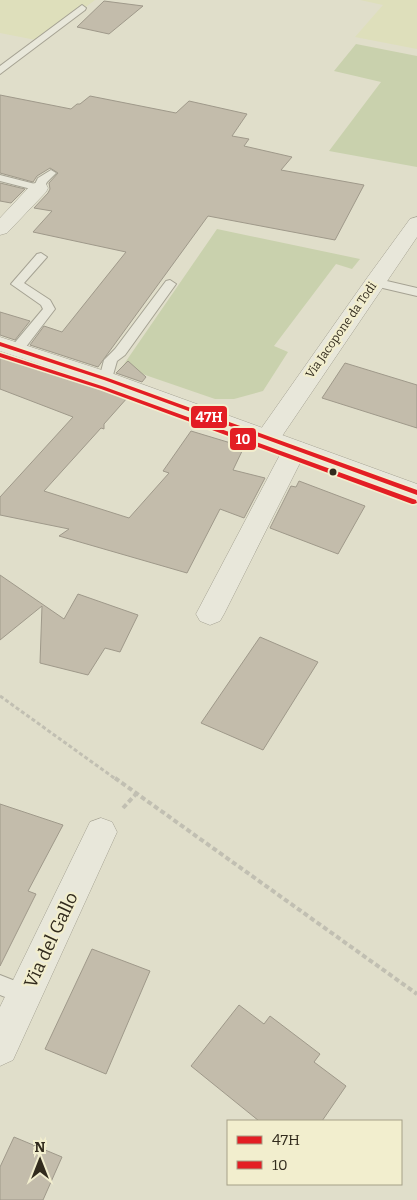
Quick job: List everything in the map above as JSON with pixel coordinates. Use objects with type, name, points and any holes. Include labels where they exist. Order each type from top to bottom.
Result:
[{"type":"street","points":[[0,229],[45,180]]},
{"type":"street","name":"Via Jacopone da Todi","points":[[267,439],[374,282],[417,223]]},
{"type":"street","points":[[9,346],[106,379],[417,493]]},
{"type":"street","points":[[210,614],[295,449]]},
{"type":"street","name":"Via del Gallo","points":[[0,1047],[12,990],[101,832]]},
{"type":"lane","points":[[0,71],[82,8]]},
{"type":"lane","points":[[0,178],[45,180]]},
{"type":"lane","points":[[9,346],[49,309],[46,303],[17,284],[41,257]]},
{"type":"lane","points":[[374,282],[417,292]]},
{"type":"lane","points":[[106,379],[112,360],[120,352],[170,284]]},
{"type":"path","points":[[0,696],[417,994]]},
{"type":"green space","points":[[0,0],[95,0],[41,41],[0,33]]},
{"type":"green space","points":[[360,0],[417,0],[417,49],[355,37],[383,5]]},
{"type":"green space","points":[[356,44],[417,56],[417,167],[329,151],[381,82],[334,71]]},
{"type":"green space","points":[[217,229],[360,259],[352,269],[336,264],[274,346],[288,352],[263,391],[234,399],[215,399],[122,367]]},
{"type":"building","points":[[104,1],[143,6],[109,34],[77,27]]},
{"type":"building","points":[[0,95],[71,109],[90,96],[176,113],[189,101],[247,114],[232,136],[249,139],[244,146],[292,157],[281,170],[364,185],[335,240],[208,216],[98,367],[30,345],[44,326],[62,332],[126,252],[33,232],[52,211],[34,208],[48,193],[50,189],[49,183],[58,173],[50,168],[37,176],[33,182],[0,173]]},
{"type":"building","points":[[0,183],[25,189],[11,203],[0,201]]},
{"type":"building","points":[[0,312],[30,321],[15,340],[0,335]]},
{"type":"building","points":[[0,353],[87,382],[85,384],[100,389],[102,387],[128,397],[104,424],[104,429],[101,428],[44,491],[129,518],[169,473],[163,471],[191,431],[244,447],[233,470],[265,478],[244,518],[220,509],[187,573],[59,536],[69,529],[0,515],[0,497],[73,417],[0,389]]},
{"type":"building","points":[[128,361],[146,377],[142,382],[116,373]]},
{"type":"building","points":[[345,363],[417,385],[417,428],[322,398]]},
{"type":"building","points":[[299,481],[365,506],[338,554],[270,528],[291,486],[296,487]]},
{"type":"building","points":[[0,575],[64,619],[78,594],[138,615],[120,652],[105,648],[88,675],[40,663],[42,606],[0,640]]},
{"type":"building","points":[[260,637],[318,662],[263,750],[201,723]]},
{"type":"building","points":[[0,804],[63,825],[28,891],[36,894],[0,966]]},
{"type":"building","points":[[92,949],[150,971],[106,1074],[45,1049]]},
{"type":"building","points":[[239,1005],[264,1024],[270,1016],[320,1054],[314,1062],[346,1086],[323,1120],[258,1120],[191,1066]]},
{"type":"building","points":[[14,1137],[62,1157],[43,1200],[0,1200],[0,1167]]},
{"type":"transit line","name":"47H","points":[[0,344],[106,379],[417,493]]},
{"type":"transit line","name":"10","points":[[0,355],[103,388],[414,502]]}]
